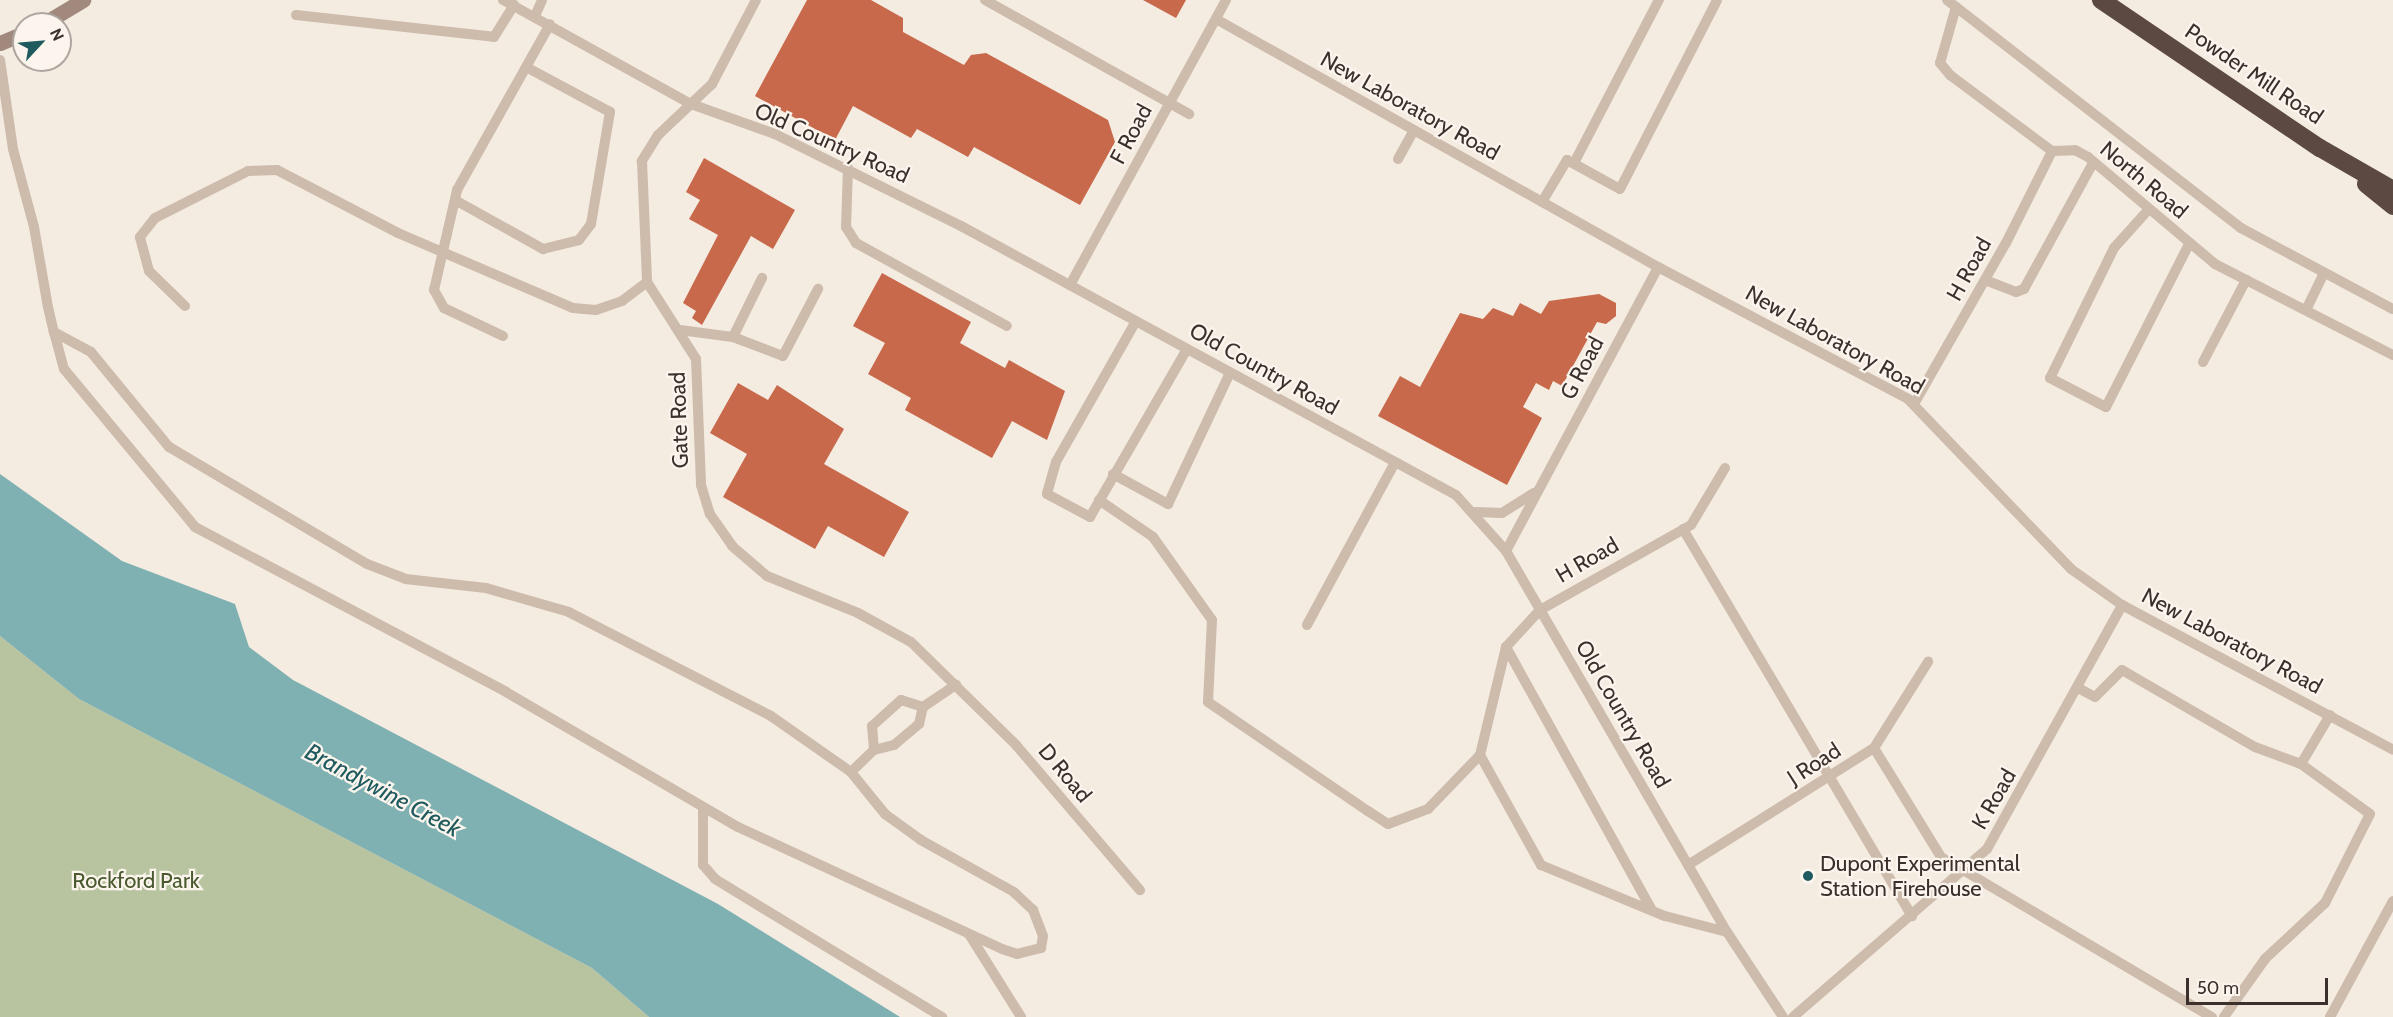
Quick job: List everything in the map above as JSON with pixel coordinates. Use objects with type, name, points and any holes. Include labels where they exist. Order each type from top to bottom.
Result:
[{"type":"highway","name":"Powder Mill Road","points":[[2101,0],[2320,147],[2393,190]]},
{"type":"highway","name":"Powder Mill Road","points":[[2320,147],[2393,206]]},
{"type":"street","points":[[62,12],[80,1]]},
{"type":"lane","name":"Old Country Road","points":[[503,0],[550,24],[692,105],[848,168],[1070,285],[1395,462],[1476,512],[1506,551],[1727,932],[1783,1017]]},
{"type":"lane","points":[[534,16],[542,0]]},
{"type":"lane","points":[[184,306],[149,271],[140,237],[155,218],[248,171],[277,170],[445,252],[573,308],[596,310],[622,301],[647,282],[642,161],[658,135],[712,84],[756,0]]},
{"type":"lane","points":[[986,0],[1189,114]]},
{"type":"lane","name":"F Road","points":[[1070,285],[1226,0]]},
{"type":"lane","points":[[1574,164],[1659,0]]},
{"type":"lane","points":[[1542,202],[1567,160],[1620,189],[1717,0]]},
{"type":"lane","points":[[2052,151],[1940,63],[1951,3],[2212,207],[2324,273],[2393,309]]},
{"type":"lane","points":[[296,15],[494,37],[514,5]]},
{"type":"lane","name":"New Laboratory Road","points":[[1216,19],[1658,267],[1914,404],[2048,550],[2122,605],[2393,750]]},
{"type":"lane","points":[[503,336],[436,299],[455,200],[550,24]]},
{"type":"lane","points":[[0,60],[13,149],[54,332],[63,369],[195,527],[506,692],[703,807],[969,934],[1017,954],[1041,948],[1043,936],[1033,910],[1014,892],[885,814],[851,772],[771,716],[569,612],[486,588],[406,579],[367,564],[169,447],[90,352],[54,332]]},
{"type":"lane","points":[[455,200],[543,249],[579,240],[591,224],[610,112],[526,67]]},
{"type":"lane","points":[[1398,159],[1414,130]]},
{"type":"lane","name":"North Road","points":[[2052,151],[2075,150],[2189,244],[2246,280],[2393,355]]},
{"type":"lane","name":"H Road","points":[[1914,404],[1986,280],[2052,151]]},
{"type":"lane","points":[[1986,280],[2016,292],[2024,289],[2093,163]]},
{"type":"lane","points":[[848,168],[846,227],[856,243],[1007,326]]},
{"type":"lane","points":[[2149,209],[2114,248],[2050,378],[2106,407],[2189,244]]},
{"type":"lane","name":"G Road","points":[[1506,551],[1658,267]]},
{"type":"lane","points":[[2306,310],[2324,273]]},
{"type":"lane","points":[[733,337],[762,278]]},
{"type":"lane","points":[[2203,362],[2246,280]]},
{"type":"lane","name":"Gate Road","points":[[647,282],[680,330],[698,368],[701,485],[717,528],[767,576],[892,631],[956,685]]},
{"type":"lane","points":[[680,330],[733,337],[783,356],[818,289]]},
{"type":"lane","points":[[1136,321],[1056,462],[1047,494],[1090,518],[1113,474],[1187,349]]},
{"type":"lane","points":[[1113,474],[1168,504],[1230,373]]},
{"type":"lane","points":[[1307,625],[1395,462]]},
{"type":"lane","name":"H Road","points":[[1506,647],[1539,610],[1683,529],[1708,501],[1725,468]]},
{"type":"lane","points":[[1476,512],[1502,513],[1540,487]]},
{"type":"lane","points":[[1099,500],[1153,537],[1212,620],[1208,702],[1388,824],[1428,809],[1480,755],[1506,647]]},
{"type":"lane","points":[[1683,529],[1828,780],[1912,916]]},
{"type":"lane","name":"K Road","points":[[1793,1017],[1964,873],[2003,827],[2122,605]]},
{"type":"lane","points":[[1506,647],[1652,910]]},
{"type":"lane","name":"J Road","points":[[1688,865],[1828,780],[1874,748],[1928,663]]},
{"type":"lane","points":[[2078,688],[2095,697],[2122,670],[2255,747],[2301,764],[2370,814],[2325,903],[2265,959],[2224,1017]]},
{"type":"lane","points":[[851,772],[874,750],[894,745],[919,724],[923,707],[956,685]]},
{"type":"lane","name":"D Road","points":[[956,685],[1140,890]]},
{"type":"lane","points":[[874,750],[872,726],[901,700],[923,707]]},
{"type":"lane","points":[[2301,764],[2330,715]]},
{"type":"lane","points":[[1874,748],[1941,857],[1964,873],[2212,1017]]},
{"type":"lane","points":[[1480,755],[1541,865],[1652,910],[1727,932]]},
{"type":"lane","points":[[703,807],[704,865],[715,879],[942,1017]]},
{"type":"lane","points":[[2330,1017],[2393,901]]},
{"type":"lane","points":[[969,934],[1021,1017]]},
{"type":"green space","name":"Rockford Park","points":[[0,636],[79,699],[592,968],[649,1017],[0,1017]]},
{"type":"water","name":"Brandywine Creek","points":[[0,474],[122,561],[235,604],[249,647],[293,680],[718,904],[900,1017],[649,1017],[592,968],[79,699],[0,636]]},
{"type":"building","points":[[807,0],[871,0],[903,18],[903,32],[964,65],[971,55],[986,53],[1108,120],[1115,142],[1080,205],[974,147],[968,157],[917,129],[911,138],[853,106],[835,140],[755,96]]},
{"type":"building","points":[[1143,0],[1186,0],[1176,18]]},
{"type":"building","points":[[704,158],[795,210],[773,249],[751,236],[702,325],[692,318],[696,311],[683,303],[718,235],[689,219],[700,200],[686,192]]},
{"type":"building","points":[[882,273],[971,322],[960,343],[1005,368],[1009,360],[1065,391],[1047,440],[1012,421],[992,458],[905,410],[911,398],[868,374],[885,343],[853,326]]},
{"type":"building","points":[[1599,294],[1616,303],[1616,316],[1606,324],[1597,322],[1562,386],[1553,381],[1549,390],[1536,383],[1523,407],[1542,418],[1507,485],[1378,416],[1400,376],[1420,387],[1460,313],[1483,319],[1493,308],[1513,316],[1520,303],[1541,314],[1549,301]]},
{"type":"building","points":[[738,383],[768,400],[777,385],[844,429],[824,464],[909,512],[884,557],[828,526],[815,549],[723,497],[747,454],[710,433]]},
{"type":"place","name":"Dupont Experimental Station Firehouse","points":[[1808,876]]}]
